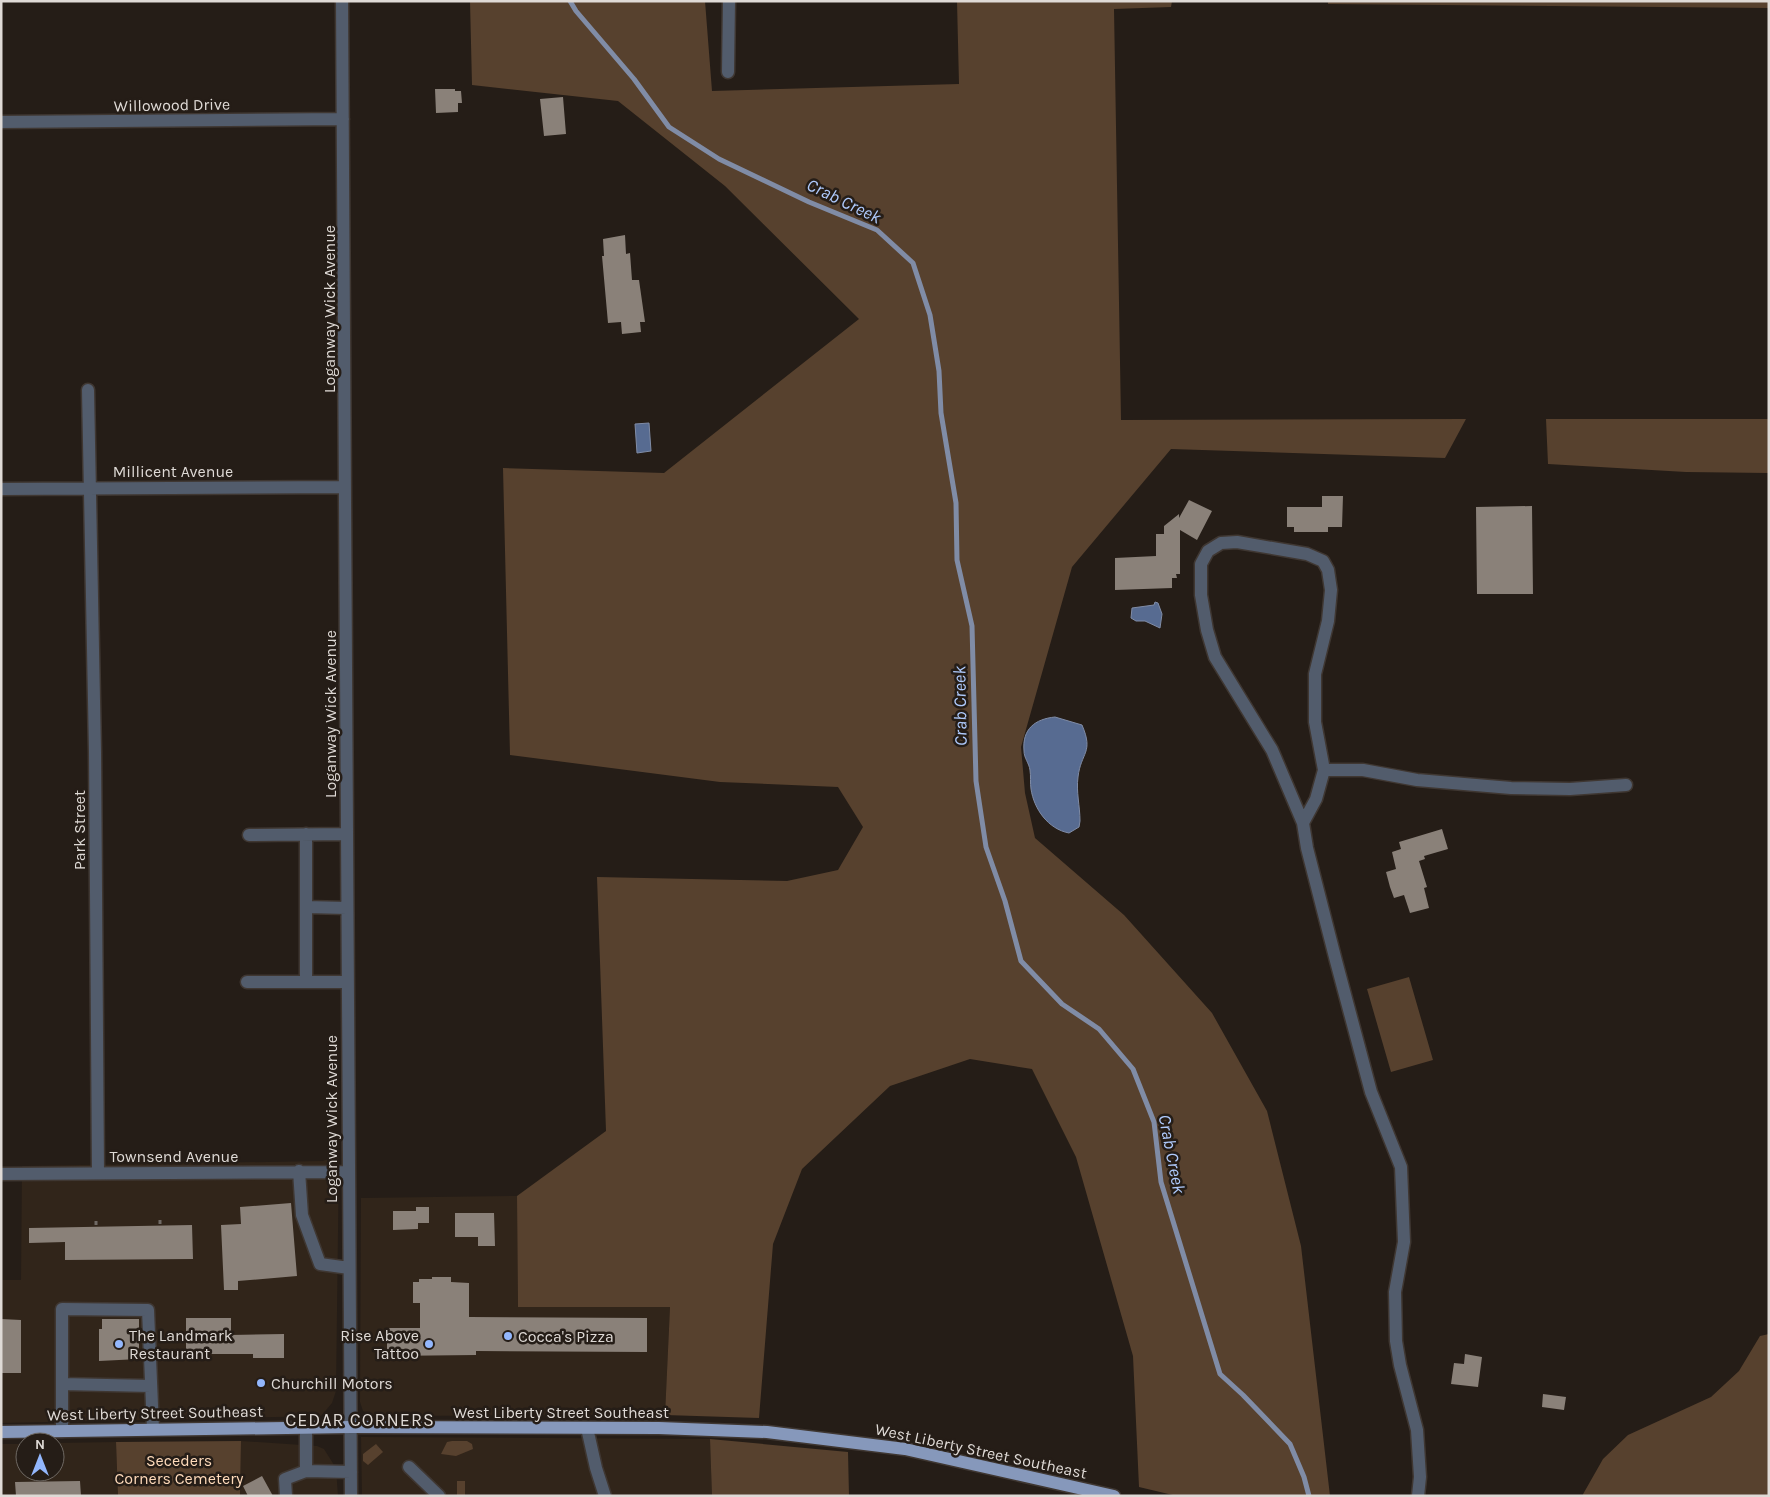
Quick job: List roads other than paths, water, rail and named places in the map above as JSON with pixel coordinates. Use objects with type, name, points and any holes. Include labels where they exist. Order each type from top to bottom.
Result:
[{"type":"main road","name":"West Liberty Street Southeast","points":[[1,1432],[351,1427],[587,1428],[767,1432],[874,1444],[915,1451],[1114,1496]]},
{"type":"street","name":"Loganway Wick Avenue","points":[[342,1],[351,1496]]},
{"type":"street","points":[[728,72],[729,1]]},
{"type":"street","name":"Willowood Drive","points":[[1,122],[343,119]]},
{"type":"street","name":"Park Street","points":[[88,390],[95,752],[98,1172]]},
{"type":"street","name":"Millicent Avenue","points":[[1,489],[345,488]]},
{"type":"street","points":[[1304,823],[1316,799],[1324,770],[1315,722],[1315,674],[1328,621],[1331,590],[1328,570],[1323,561],[1307,554],[1237,542],[1221,543],[1208,551],[1201,564],[1201,595],[1207,630],[1215,657],[1272,750],[1304,823],[1307,848],[1371,1092],[1401,1168],[1404,1242],[1396,1292],[1396,1341],[1418,1437],[1420,1477],[1418,1496]]},
{"type":"street","points":[[1324,770],[1364,770],[1416,780],[1511,788],[1570,790],[1626,785]]},
{"type":"street","points":[[306,834],[306,982]]},
{"type":"street","points":[[249,835],[346,834]]},
{"type":"street","points":[[306,907],[347,908]]},
{"type":"street","points":[[248,982],[347,982]]},
{"type":"street","points":[[299,1172],[302,1215],[320,1264],[349,1268]]},
{"type":"street","name":"Townsend Avenue","points":[[1,1174],[348,1172]]},
{"type":"street","points":[[62,1430],[62,1309],[148,1310],[153,1429]]},
{"type":"street","points":[[62,1384],[152,1386]]},
{"type":"street","points":[[306,1428],[306,1470]]},
{"type":"street","points":[[587,1428],[596,1468],[605,1496]]},
{"type":"street","points":[[409,1467],[439,1496]]},
{"type":"street","points":[[286,1496],[285,1479],[306,1470],[351,1472]]},
{"type":"water","points":[[649,423],[651,451],[637,453],[635,424]]},
{"type":"water","points":[[1155,602],[1158,603],[1162,614],[1160,628],[1145,621],[1136,621],[1131,618],[1132,608],[1154,605]]},
{"type":"water","points":[[1055,717],[1082,725],[1087,741],[1086,752],[1078,777],[1079,827],[1069,833],[1061,831],[1049,823],[1035,804],[1030,770],[1024,754],[1025,737],[1031,726],[1041,720]]},
{"type":"waterway","name":"Crab Creek","points":[[570,1],[576,11],[634,79],[669,127],[719,159],[809,202],[877,230],[913,263],[930,315],[939,371],[941,413],[956,503],[957,560],[972,626],[976,781],[986,847],[1005,901],[1021,961],[1062,1004],[1099,1029],[1133,1069],[1154,1122],[1161,1182],[1220,1374],[1290,1444],[1304,1477],[1309,1496]]},
{"type":"place","name":"Cocca's Pizza","points":[[508,1336]]},
{"type":"place","name":"The Landmark Restaurant","points":[[119,1344]]},
{"type":"place","name":"Rise Above Tattoo","points":[[429,1344]]},
{"type":"place","name":"Churchill Motors","points":[[261,1383]]},
{"type":"district","name":"CEDAR CORNERS","points":[[360,1420]]},
{"type":"park label","name":"Seceders Corners Cemetery","points":[[179,1469]]}]
